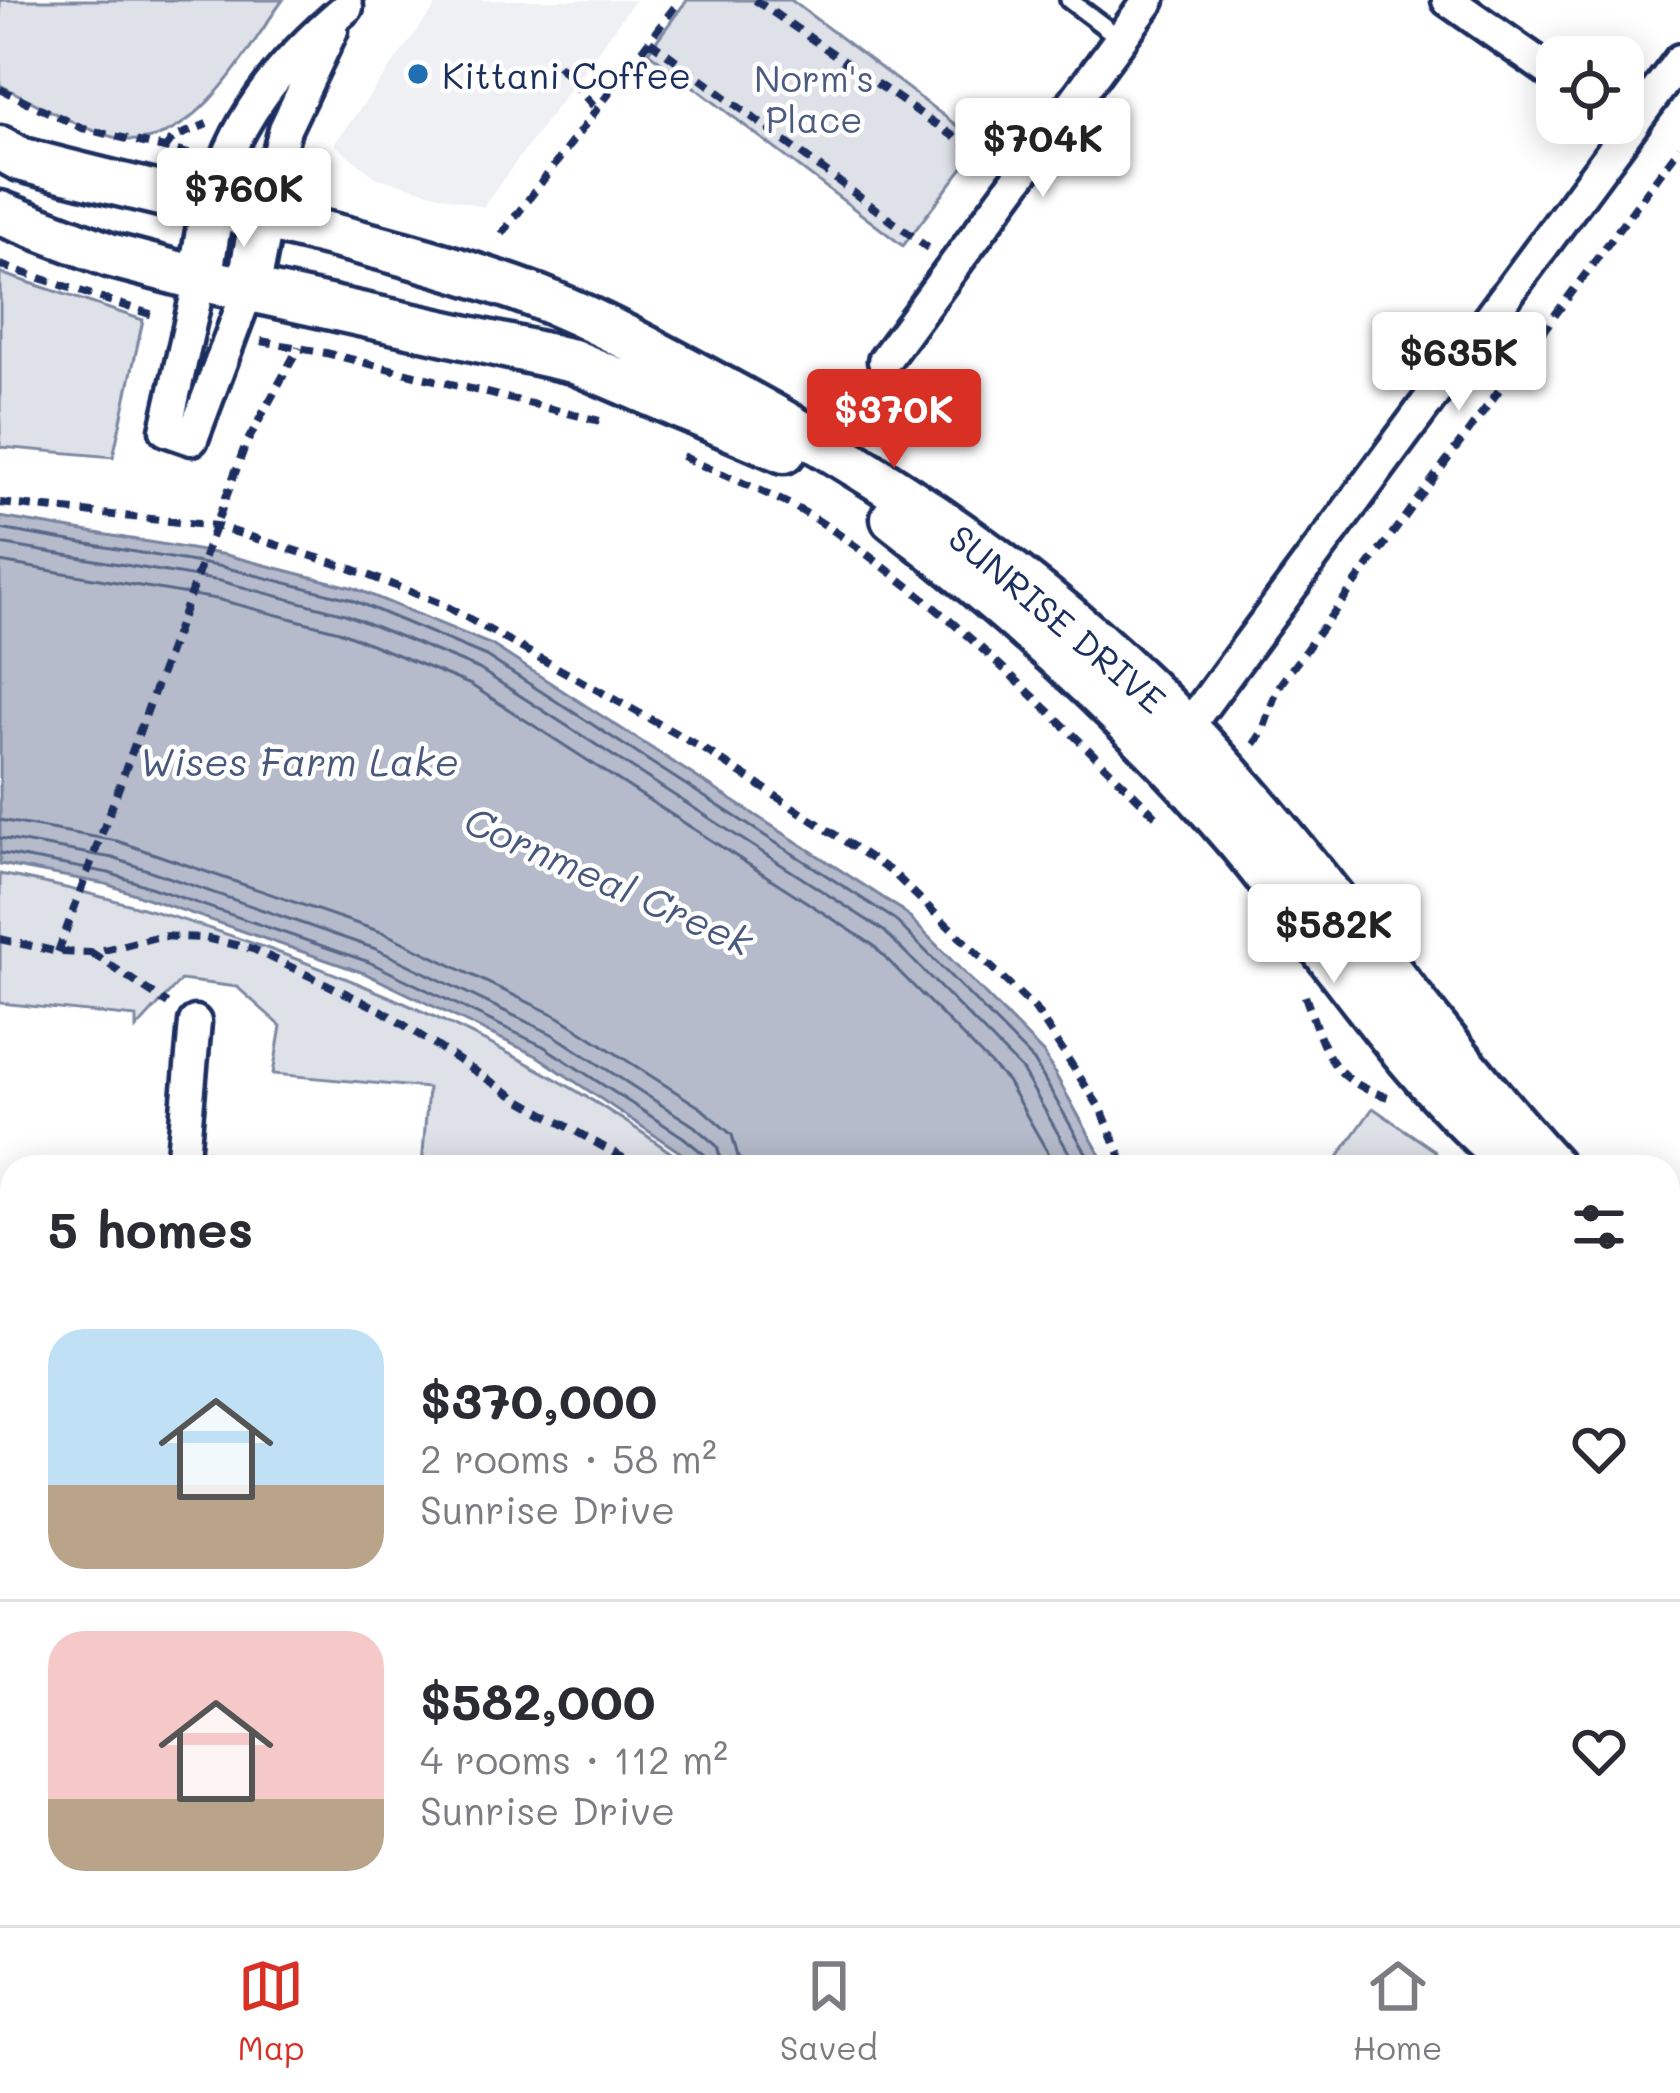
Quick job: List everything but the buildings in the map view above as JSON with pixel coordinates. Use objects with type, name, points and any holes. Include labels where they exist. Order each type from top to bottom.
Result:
[{"type":"street","points":[[884,361],[1149,0]]},
{"type":"street","points":[[1448,0],[1536,61]]},
{"type":"street","points":[[350,3],[296,104],[271,176],[235,334],[192,439],[166,430],[223,163],[278,72],[350,3]]},
{"type":"street","points":[[1644,102],[1680,60]]},
{"type":"street","points":[[1175,743],[1610,144]]},
{"type":"street","name":"SUNRISE DRIVE","points":[[0,148],[41,164],[379,247],[520,290],[603,326],[763,410],[978,546],[1094,639],[1175,743],[1242,845],[1408,1052],[1507,1155]]},
{"type":"street","name":"SUNRISE DRIVE","points":[[0,213],[110,255],[200,279],[573,361],[790,454],[864,497],[942,556],[1073,670],[1175,743],[1337,906],[1542,1155]]},
{"type":"street","points":[[1337,906],[1371,972],[1410,1025],[1408,1052]]},
{"type":"street","points":[[183,1155],[195,1022]]},
{"type":"lane","points":[[1069,0],[1121,39]]},
{"type":"path","points":[[502,235],[680,0]]},
{"type":"path","points":[[755,0],[1017,180]]},
{"type":"path","points":[[650,41],[953,267]]},
{"type":"path","points":[[558,65],[595,108]]},
{"type":"path","points":[[0,89],[82,128],[223,163]]},
{"type":"path","points":[[1252,747],[1261,735],[1267,705],[1282,682],[1680,147]]},
{"type":"path","points":[[0,265],[191,325]]},
{"type":"path","points":[[58,952],[256,419],[299,347],[312,302]]},
{"type":"path","points":[[235,334],[619,426]]},
{"type":"path","points":[[679,454],[820,521],[1035,698],[1170,830]]},
{"type":"path","points":[[0,503],[216,526],[347,567],[444,605],[704,749],[892,872],[1035,1009],[1102,1111],[1120,1155]]},
{"type":"path","points":[[0,939],[58,952],[92,953],[160,936],[205,938],[253,950],[381,1010],[515,1097],[618,1155]]},
{"type":"path","points":[[92,953],[195,1022]]},
{"type":"path","points":[[1304,994],[1324,1055],[1357,1088],[1406,1102]]},
{"type":"shaded area","points":[[440,0],[635,0],[483,207],[375,177],[334,144]]},
{"type":"green space","points":[[0,0],[283,0],[204,106],[184,123],[139,140],[88,128],[0,85]]},
{"type":"green space","name":"Norm's Place","points":[[687,0],[791,0],[981,144],[903,246],[648,52]]},
{"type":"green space","points":[[0,273],[143,320],[113,457],[0,447]]},
{"type":"green space","points":[[0,874],[176,918],[361,984],[537,1069],[673,1155],[423,1155],[428,1088],[273,1074],[281,1026],[237,987],[181,980],[136,1029],[136,1017],[0,1003]]},
{"type":"green space","points":[[1373,1108],[1437,1155],[1340,1155]]},
{"type":"water","name":"Wises Farm Lake","points":[[0,517],[226,555],[354,588],[492,645],[902,910],[1044,1054],[1100,1155],[684,1155],[537,1056],[364,973],[106,884],[0,864]]},
{"type":"place","name":"Kittani Coffee","points":[[418,74]]},
{"type":"water label","name":"Cornmeal Creek","points":[[609,880]]}]
